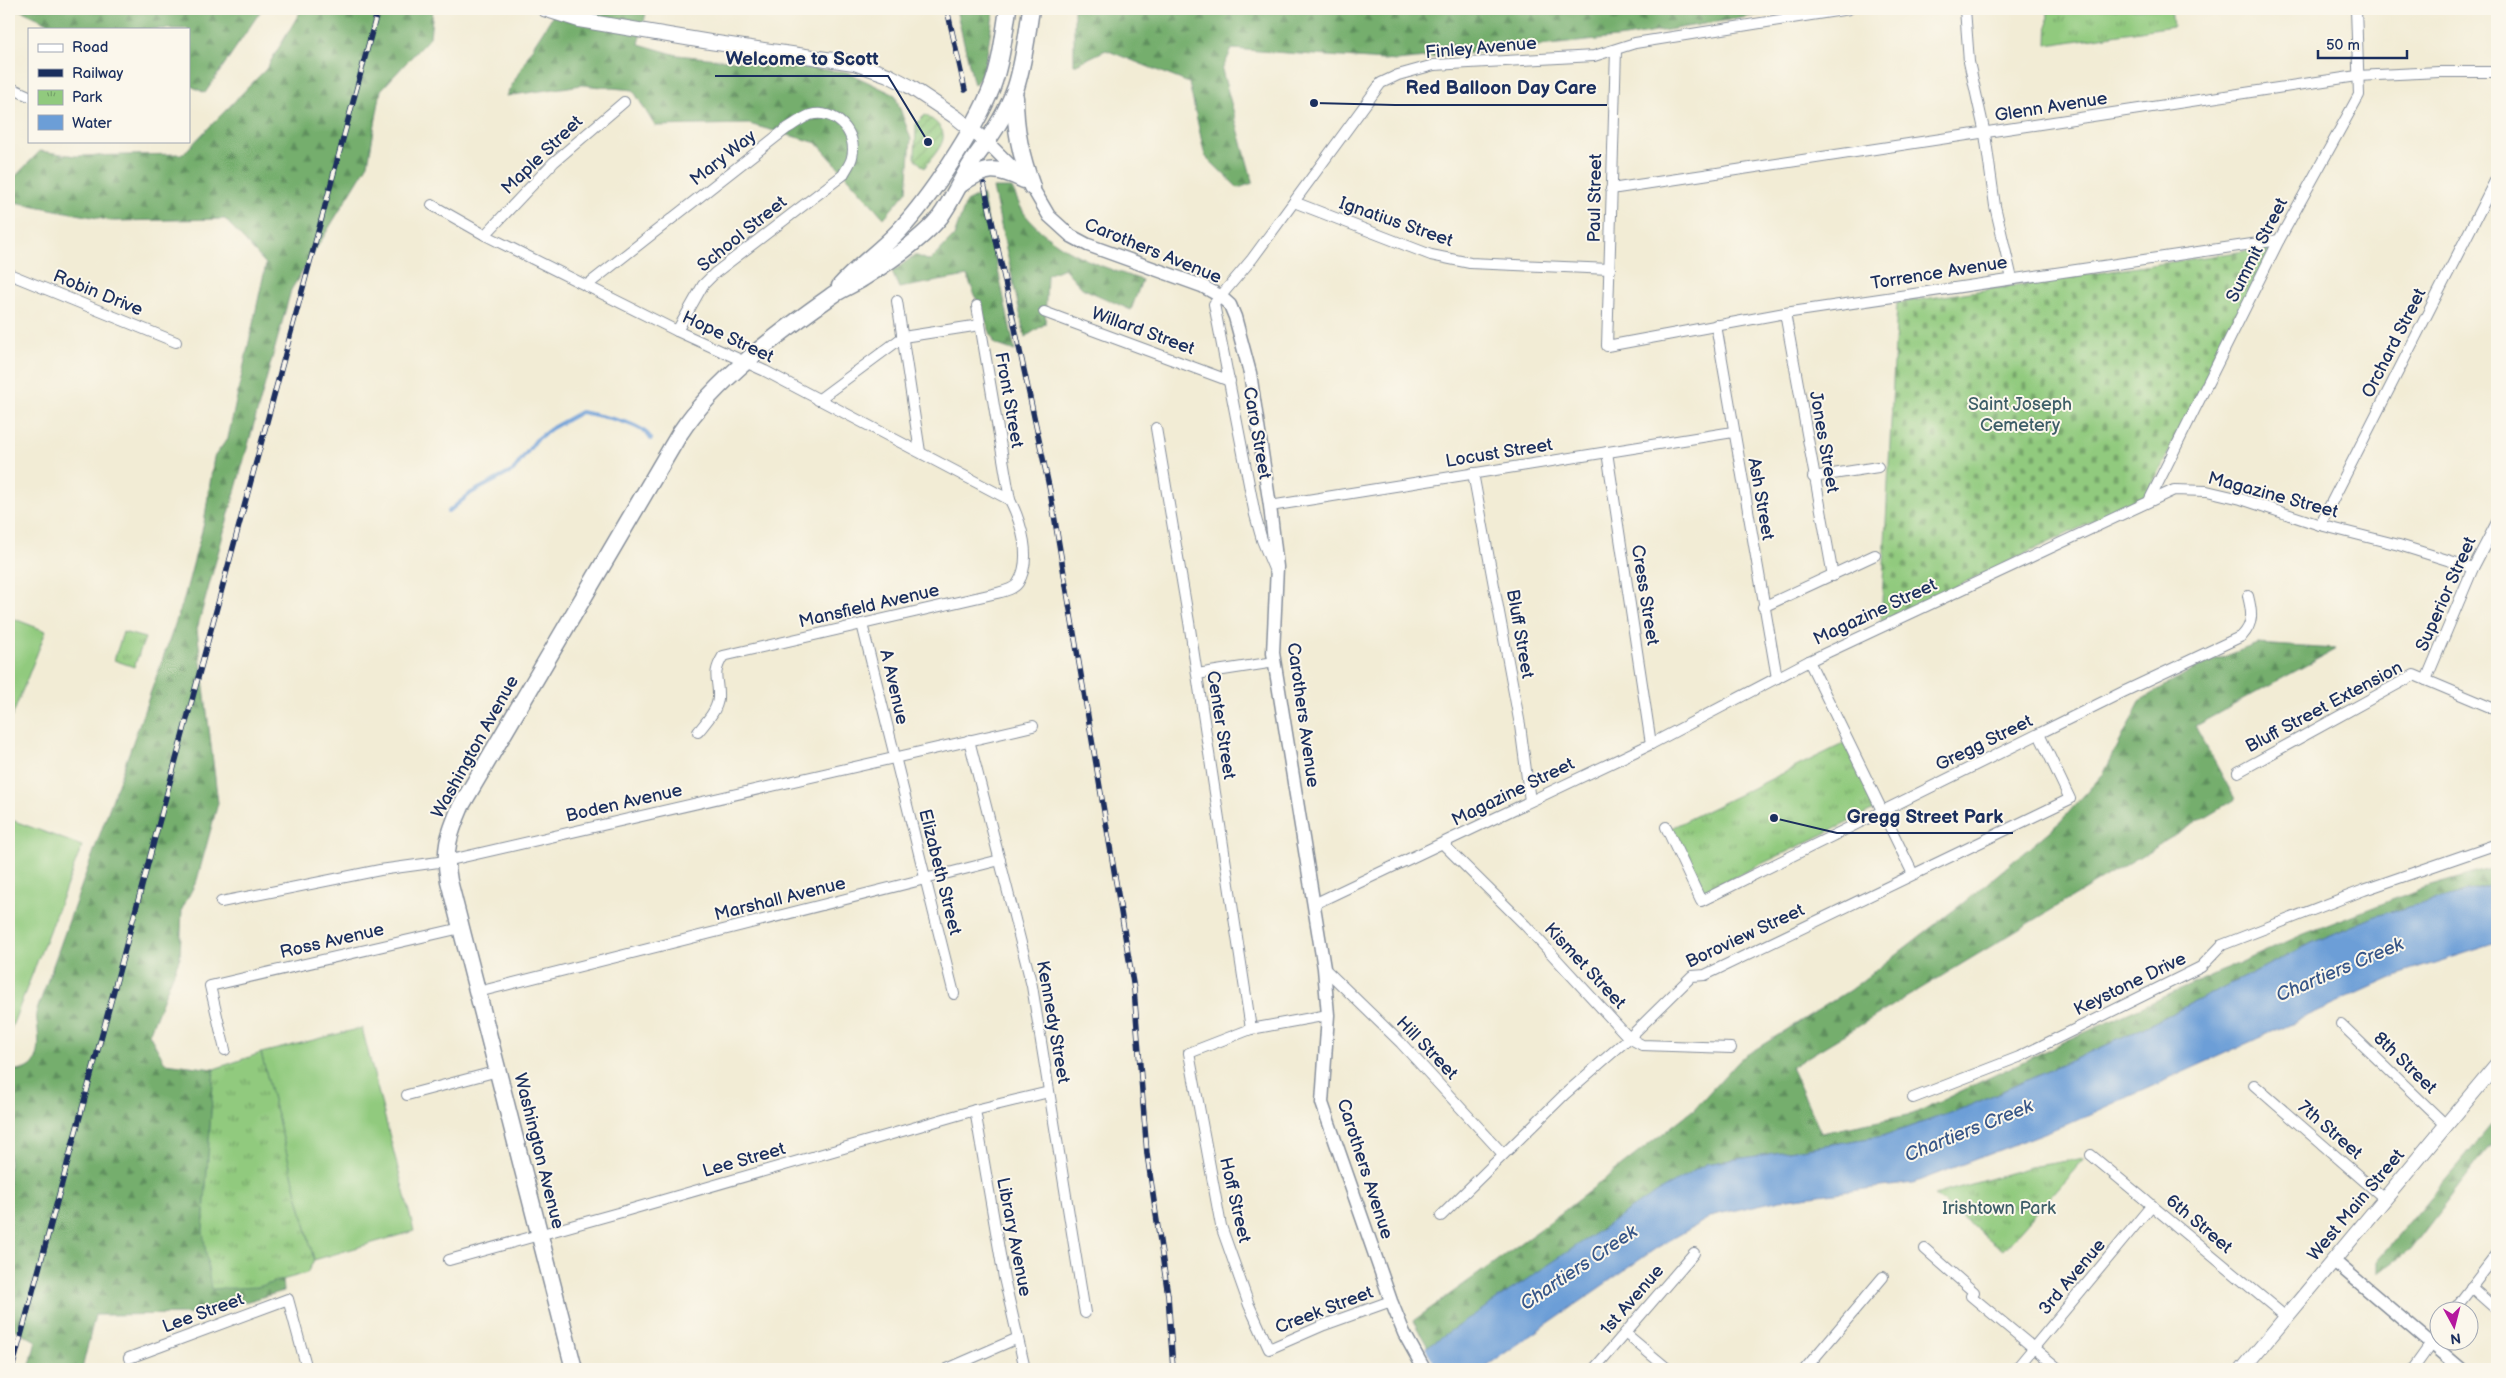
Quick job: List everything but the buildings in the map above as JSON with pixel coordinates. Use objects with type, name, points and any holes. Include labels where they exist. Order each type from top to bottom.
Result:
[{"type":"main road","points":[[544,9],[586,21],[710,42],[854,63],[888,75],[909,86],[970,128],[988,143]]},
{"type":"main road","name":"Washington Avenue","points":[[832,296],[855,269],[897,233],[914,214],[970,128],[992,86],[1008,9]]},
{"type":"main road","name":"Washington Avenue","points":[[570,1368],[540,1235],[461,928],[446,861],[447,842],[461,806],[680,432],[701,404],[744,363],[832,296],[862,279],[923,232],[939,217],[977,155],[988,143],[1016,87],[1030,9]]},
{"type":"main road","points":[[1016,87],[1015,117],[1018,141],[1028,184]]},
{"type":"main road","points":[[957,187],[974,175],[989,170],[1001,171],[1028,184]]},
{"type":"main road","name":"West Main Street","points":[[2243,1369],[2497,1064]]},
{"type":"street","name":"Finley Avenue","points":[[1220,296],[1236,280],[1382,83],[1398,75],[1434,65],[1594,56],[1634,43],[1849,9]]},
{"type":"street","points":[[1965,9],[1969,62],[1985,134],[1995,206],[2012,279]]},
{"type":"street","name":"Summit Street","points":[[2150,499],[2279,240],[2359,96],[2356,9]]},
{"type":"street","name":"Paul Street","points":[[1607,346],[1616,50]]},
{"type":"street","name":"Glenn Avenue","points":[[1611,190],[2357,76],[2438,72],[2497,72]]},
{"type":"street","points":[[9,86],[28,96]]},
{"type":"street","name":"Maple Street","points":[[484,235],[554,162],[624,102]]},
{"type":"street","name":"Mary Way","points":[[586,286],[786,129],[810,116],[825,114],[839,120],[848,130],[853,144],[852,158],[843,175]]},
{"type":"street","name":"Carothers Avenue","points":[[988,143],[1015,168],[1049,216],[1071,236],[1088,245],[1202,286],[1220,296],[1230,305],[1235,317],[1250,373],[1270,506],[1277,576],[1275,662],[1324,968],[1328,1015],[1322,1103],[1391,1301],[1424,1369]]},
{"type":"street","name":"School Street","points":[[677,332],[703,285],[716,272],[843,175]]},
{"type":"street","name":"Orchard Street","points":[[2320,525],[2497,177]]},
{"type":"street","name":"Ignatius Street","points":[[1294,202],[1431,255],[1470,263],[1610,269]]},
{"type":"street","name":"Hope Street","points":[[432,204],[484,235],[677,332],[765,372],[1010,500]]},
{"type":"street","name":"Torrence Avenue","points":[[1607,346],[1785,313],[2279,240]]},
{"type":"street","name":"Robin Drive","points":[[9,274],[176,342]]},
{"type":"street","name":"Caro Street","points":[[1220,296],[1214,304],[1214,312],[1230,381],[1255,515],[1262,540],[1277,576]]},
{"type":"street","points":[[897,301],[920,452]]},
{"type":"street","name":"Front Street","points":[[977,306],[1010,500]]},
{"type":"street","name":"Willard Street","points":[[1044,312],[1230,381]]},
{"type":"street","name":"Jones Street","points":[[1785,313],[1813,477],[1833,576]]},
{"type":"street","points":[[818,400],[903,337],[980,325]]},
{"type":"street","name":"Ash Street","points":[[1716,325],[1776,678]]},
{"type":"street","name":"Center Street","points":[[1156,428],[1197,674],[1251,1029]]},
{"type":"street","name":"Locust Street","points":[[1270,506],[1733,432]]},
{"type":"street","name":"Cress Street","points":[[1607,452],[1652,744]]},
{"type":"street","points":[[1813,477],[1878,467]]},
{"type":"street","name":"Bluff Street","points":[[1473,473],[1520,725],[1530,800]]},
{"type":"street","name":"Magazine Street","points":[[1314,904],[1443,844],[1530,800],[1652,744],[1809,661],[2150,499],[2174,490],[2207,491],[2241,499],[2320,525],[2399,544],[2473,568]]},
{"type":"street","name":"Mansfield Avenue","points":[[698,732],[711,717],[718,699],[715,668],[723,656],[998,593],[1010,589],[1017,584],[1023,568],[1024,543],[1019,519],[1010,500]]},
{"type":"street","name":"Superior Street","points":[[2426,680],[2473,568],[2497,522]]},
{"type":"street","points":[[1763,607],[1875,555]]},
{"type":"street","name":"Gregg Street","points":[[1666,827],[1701,901],[2242,636],[2250,627],[2252,613],[2248,596]]},
{"type":"street","name":"A Avenue","points":[[862,624],[894,757]]},
{"type":"street","points":[[1809,661],[1913,874]]},
{"type":"street","points":[[1197,674],[1275,662]]},
{"type":"street","name":"Bluff Street Extension","points":[[2238,772],[2414,675],[2426,680]]},
{"type":"street","points":[[2426,680],[2497,710]]},
{"type":"street","name":"Boden Avenue","points":[[221,902],[380,870],[446,861],[1033,726]]},
{"type":"street","name":"Boroview Street","points":[[1441,1216],[1565,1094],[1629,1038],[1692,976],[1706,975],[2070,799],[2039,734]]},
{"type":"street","name":"Kennedy Street","points":[[969,740],[1032,986],[1085,1313]]},
{"type":"street","name":"Elizabeth Street","points":[[894,757],[954,994]]},
{"type":"street","name":"Kismet Street","points":[[1443,844],[1526,925],[1629,1038]]},
{"type":"street","name":"Keystone Drive","points":[[1913,1098],[2019,1057],[2175,980],[2201,967],[2222,945],[2358,892],[2497,844]]},
{"type":"street","name":"Marshall Avenue","points":[[478,992],[1000,860]]},
{"type":"street","name":"Ross Avenue","points":[[225,1050],[210,986],[461,928]]},
{"type":"street","name":"Hill Street","points":[[1324,968],[1401,1043],[1503,1154]]},
{"type":"street","points":[[1251,1029],[1328,1015]]},
{"type":"street","name":"8th Street","points":[[2341,1024],[2446,1126]]},
{"type":"street","name":"Hoff Street","points":[[1251,1029],[1189,1052],[1221,1226],[1249,1305],[1269,1349]]},
{"type":"street","points":[[1629,1038],[1642,1045],[1731,1048]]},
{"type":"street","points":[[407,1095],[498,1071]]},
{"type":"street","name":"7th Street","points":[[2254,1085],[2385,1199]]},
{"type":"street","name":"Lee Street","points":[[449,1260],[974,1110],[1049,1092]]},
{"type":"street","name":"Library Avenue","points":[[974,1110],[1002,1268],[1025,1369]]},
{"type":"street","name":"6th Street","points":[[2091,1155],[2286,1317]]},
{"type":"street","name":"3rd Avenue","points":[[2016,1369],[2152,1206]]},
{"type":"street","points":[[1925,1249],[1973,1294],[2059,1369]]},
{"type":"street","name":"1st Avenue","points":[[1594,1369],[1694,1253]]},
{"type":"street","points":[[2461,1300],[2497,1254]]},
{"type":"street","points":[[2334,1261],[2428,1334]]},
{"type":"street","points":[[1805,1369],[1883,1277]]},
{"type":"street","points":[[2471,1287],[2497,1310]]},
{"type":"street","name":"Lee Street","points":[[129,1358],[288,1299],[307,1369]]},
{"type":"street","name":"Creek Street","points":[[1269,1349],[1324,1325],[1391,1301]]},
{"type":"street","points":[[1625,1333],[1668,1369]]},
{"type":"street","points":[[947,1369],[1018,1338]]},
{"type":"street","points":[[2413,1369],[2428,1349]]},
{"type":"street","points":[[2445,1350],[2461,1369]]},
{"type":"green space","points":[[18,9],[262,9],[205,93],[190,86],[190,28],[59,28]]},
{"type":"green space","points":[[302,9],[433,9],[430,37],[381,90],[368,164],[291,290],[197,629],[218,803],[197,880],[182,909],[180,957],[149,1034],[165,1063],[214,1069],[203,1231],[257,1287],[283,1279],[284,1291],[202,1314],[95,1315],[82,1369],[29,1369],[36,1341],[9,1326],[9,1070],[25,1069],[36,1060],[39,1044],[36,1013],[183,602],[204,523],[214,457],[228,438],[266,264],[225,219],[113,221],[9,201],[9,183],[40,151],[76,156],[183,154],[266,69]]},
{"type":"green space","points":[[557,9],[647,9],[639,44],[677,55],[847,72],[895,95],[911,139],[907,191],[884,218],[817,143],[749,124],[655,126],[633,90],[582,85],[506,96],[534,45]]},
{"type":"green space","points":[[956,9],[994,9],[984,73],[974,85]]},
{"type":"green space","points":[[1074,9],[1796,9],[1625,37],[1397,61],[1232,49],[1222,70],[1253,183],[1238,188],[1205,156],[1189,83],[1106,50],[1074,65]]},
{"type":"green space","points":[[2048,9],[2171,9],[2173,26],[2047,45]]},
{"type":"green space","points":[[925,115],[940,128],[943,140],[936,153],[924,168],[915,158],[916,124]]},
{"type":"green space","points":[[993,188],[1012,188],[1026,216],[1053,241],[1067,250],[1096,264],[1142,280],[1131,310],[1082,288],[1064,268],[1047,275],[1045,324],[1025,337]]},
{"type":"green space","points":[[982,194],[1015,351],[995,344],[967,276],[899,288],[892,272],[915,255],[930,261],[954,236],[966,202]]},
{"type":"green space","name":"Saint Joseph Cemetery","points":[[2271,247],[2147,496],[1881,622],[1897,303]]},
{"type":"green space","points":[[9,617],[46,631],[12,717],[9,716]]},
{"type":"green space","points":[[123,632],[145,638],[134,667],[114,660]]},
{"type":"green space","points":[[2257,644],[2336,649],[2195,726],[2235,799],[1791,1067],[1821,1133],[1913,1114],[2068,1040],[2304,934],[2420,889],[2497,867],[2497,883],[2377,916],[2314,942],[2127,1036],[1962,1109],[1883,1136],[1706,1164],[1428,1347],[1413,1321],[1542,1228],[1694,1109],[1740,1059],[1850,990],[1972,896],[2060,822],[2104,773],[2141,700],[2195,668]]},
{"type":"green space","points":[[1845,743],[1876,809],[1701,893],[1671,828]]},
{"type":"green space","points":[[9,819],[82,846],[9,1034]]},
{"type":"green space","points":[[362,1028],[414,1231],[314,1260],[261,1053]]},
{"type":"green space","points":[[261,1053],[314,1260],[307,1273],[257,1287],[211,1289],[203,1231],[214,1069]]},
{"type":"green space","points":[[2497,1119],[2497,1143],[2488,1148],[2410,1250],[2378,1273],[2378,1260]]},
{"type":"green space","name":"Irishtown Park","points":[[2085,1158],[2003,1250],[1934,1195],[2030,1167]]},
{"type":"water","name":"Chartiers Creek","points":[[2497,883],[2497,943],[2400,974],[2073,1122],[1913,1183],[1780,1200],[1714,1215],[1658,1247],[1482,1369],[1394,1369],[1646,1199],[1706,1164],[1883,1136],[1962,1109],[2127,1036],[2314,942],[2376,916]]},
{"type":"pier","points":[[1424,1346],[1438,1369],[1407,1369],[1403,1361]]},
{"type":"waterway","points":[[448,512],[471,493],[513,471],[536,440],[552,428],[581,412],[630,424],[639,428],[651,439]]},
{"type":"railway","points":[[12,1369],[378,9]]},
{"type":"railway","points":[[947,9],[965,90]]},
{"type":"railway","points":[[984,184],[1050,491],[1134,989],[1147,1154],[1168,1295],[1173,1369]]},
{"type":"place","name":"Red Balloon Day Care","points":[[1314,103]]},
{"type":"place","name":"Welcome to Scott","points":[[928,142]]},
{"type":"place","name":"Gregg Street Park","points":[[1774,818]]}]
